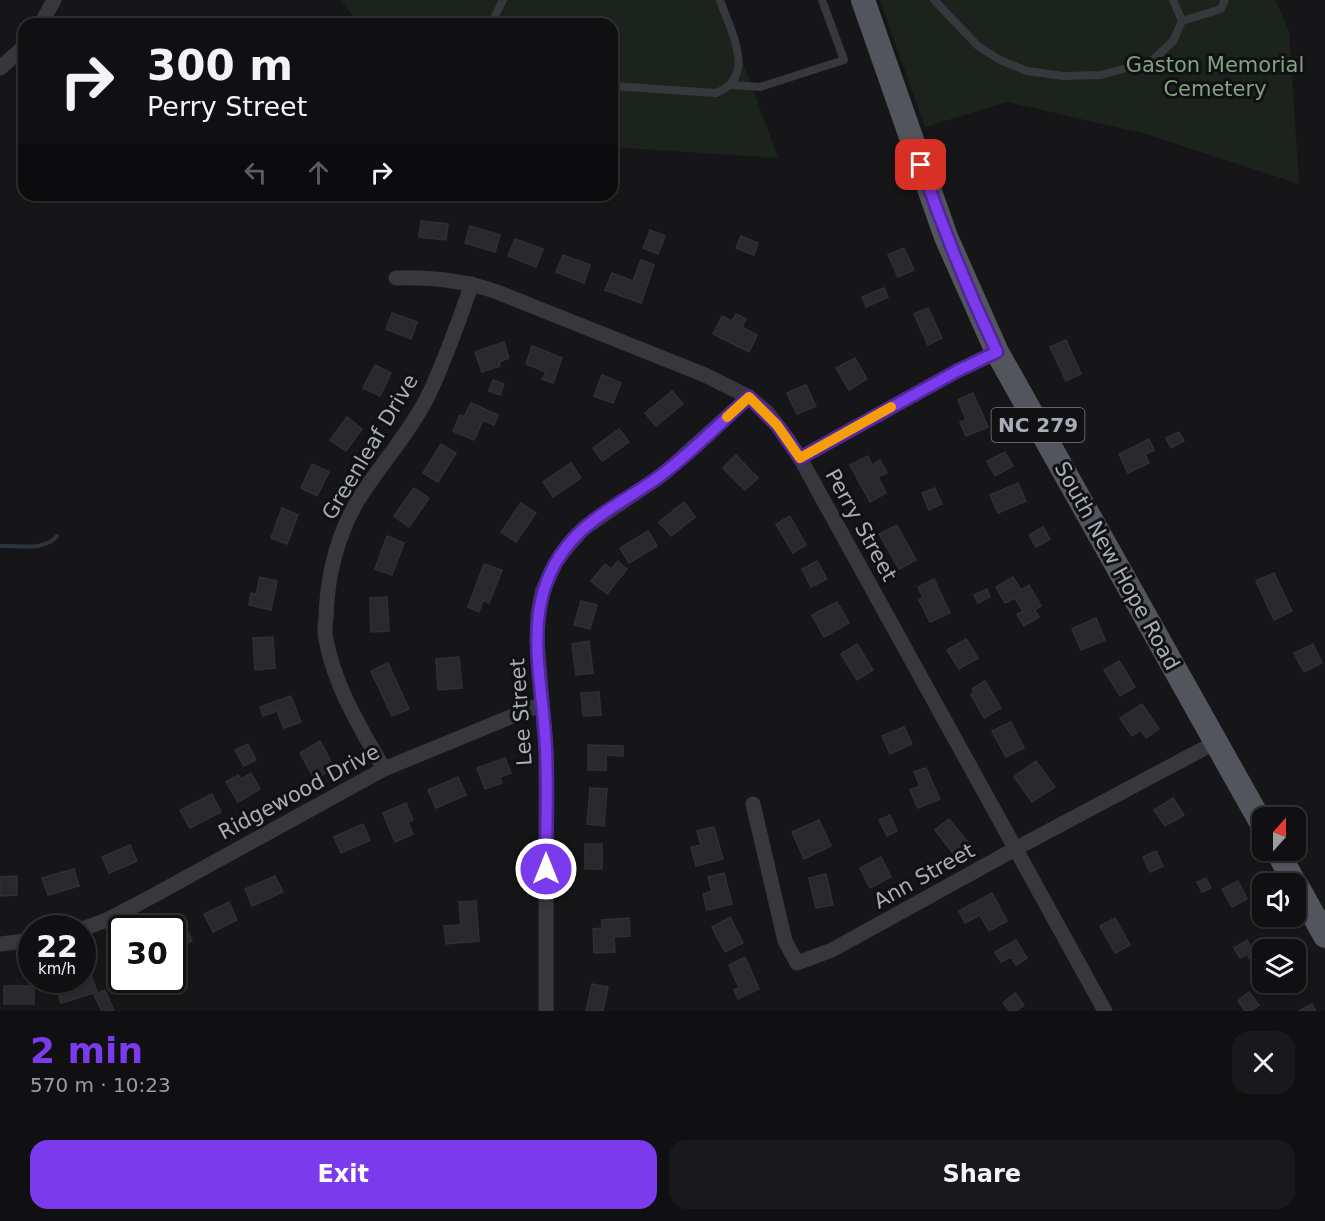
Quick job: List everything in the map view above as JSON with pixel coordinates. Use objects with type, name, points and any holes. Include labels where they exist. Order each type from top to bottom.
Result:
[{"type":"main road","name":"South New Hope Road","points":[[863,0],[946,237],[997,352],[1252,807]]},
{"type":"main road","points":[[1306,902],[1325,936]]},
{"type":"street","points":[[44,18],[54,0]]},
{"type":"street","points":[[0,68],[18,52]]},
{"type":"street","name":"Perry Street","points":[[396,278],[447,279],[472,284],[705,375],[749,397],[774,421],[800,458],[1105,1011]]},
{"type":"street","name":"Greenleaf Drive","points":[[384,769],[345,697],[335,670],[325,639],[326,593],[339,541],[347,521],[370,483],[399,444],[426,398],[472,284]]},
{"type":"street","points":[[800,458],[957,371],[997,352]]},
{"type":"street","name":"Lee Street","points":[[546,1011],[546,751],[537,640],[542,592],[559,558],[583,530],[662,475],[749,397]]},
{"type":"street","name":"Ridgewood Drive","points":[[96,924],[149,898],[384,769],[542,704]]},
{"type":"street","name":"Ann Street","points":[[753,804],[785,941],[797,963],[832,950],[1216,742]]},
{"type":"street","points":[[0,944],[18,942]]},
{"type":"lane","points":[[494,18],[503,0]]},
{"type":"lane","points":[[720,0],[739,60],[739,72],[732,85]]},
{"type":"lane","points":[[618,86],[716,93],[732,85],[760,87],[844,60],[822,0]]},
{"type":"lane","points":[[934,0],[978,46],[1000,60],[1028,71],[1063,76],[1101,75],[1152,61],[1173,41],[1182,21],[1173,0]]},
{"type":"lane","points":[[1182,21],[1221,9],[1225,0]]},
{"type":"green space","points":[[340,0],[720,0],[778,158],[618,147],[618,18],[354,18]]},
{"type":"green space","name":"Gaston Memorial Cemetery","points":[[880,0],[1275,0],[1289,31],[1299,184],[1146,134],[1007,102],[925,127]]},
{"type":"building","points":[[421,221],[448,224],[446,240],[419,237]]},
{"type":"building","points":[[470,226],[500,235],[495,252],[465,243]]},
{"type":"building","points":[[650,230],[665,236],[658,254],[643,248]]},
{"type":"building","points":[[741,236],[758,243],[754,255],[736,248]]},
{"type":"building","points":[[515,239],[543,249],[536,267],[508,256]]},
{"type":"building","points":[[904,248],[914,270],[898,277],[888,255]]},
{"type":"building","points":[[563,255],[590,265],[584,283],[556,272]]},
{"type":"building","points":[[641,260],[654,265],[641,303],[605,290],[612,273],[633,281]]},
{"type":"building","points":[[884,288],[888,297],[866,307],[862,297]]},
{"type":"building","points":[[928,308],[942,338],[928,345],[914,314]]},
{"type":"building","points":[[392,313],[417,322],[411,339],[386,329]]},
{"type":"building","points":[[736,314],[746,319],[742,327],[757,335],[749,352],[713,334],[722,316],[732,321]]},
{"type":"building","points":[[1066,340],[1081,374],[1066,381],[1050,347]]},
{"type":"building","points":[[504,342],[509,358],[499,362],[500,366],[482,372],[475,352]]},
{"type":"building","points":[[532,346],[562,358],[553,383],[542,379],[546,372],[526,364]]},
{"type":"building","points":[[855,358],[867,379],[849,390],[836,368]]},
{"type":"building","points":[[375,365],[391,373],[380,396],[363,388]]},
{"type":"building","points":[[602,375],[621,383],[613,403],[594,396]]},
{"type":"building","points":[[493,380],[504,384],[500,395],[489,391]]},
{"type":"building","points":[[806,385],[816,406],[797,414],[787,393]]},
{"type":"building","points":[[672,391],[683,404],[656,426],[645,413]]},
{"type":"building","points":[[973,393],[988,427],[966,436],[960,422],[966,420],[958,400]]},
{"type":"building","points":[[471,403],[498,415],[494,425],[483,420],[474,440],[453,431],[460,415],[464,417]]},
{"type":"building","points":[[347,417],[362,429],[346,451],[330,440]]},
{"type":"building","points":[[619,429],[629,442],[602,461],[593,448]]},
{"type":"building","points":[[1179,432],[1184,441],[1171,448],[1166,438]]},
{"type":"building","points":[[1149,439],[1154,450],[1145,454],[1149,463],[1128,473],[1119,454]]},
{"type":"building","points":[[441,444],[456,453],[438,482],[423,473]]},
{"type":"building","points":[[1005,452],[1013,466],[995,476],[987,461]]},
{"type":"building","points":[[736,455],[758,478],[745,490],[723,468]]},
{"type":"building","points":[[868,456],[872,465],[880,460],[887,473],[878,477],[886,493],[870,502],[850,465]]},
{"type":"building","points":[[571,463],[581,478],[553,497],[543,482]]},
{"type":"building","points":[[312,464],[329,472],[317,496],[301,488]]},
{"type":"building","points":[[1018,483],[1026,501],[998,513],[990,495]]},
{"type":"building","points":[[414,488],[429,498],[409,527],[394,516]]},
{"type":"building","points":[[935,488],[942,504],[929,510],[922,493]]},
{"type":"building","points":[[684,502],[695,517],[671,536],[659,522]]},
{"type":"building","points":[[521,503],[536,513],[516,542],[501,532]]},
{"type":"building","points":[[282,508],[298,515],[287,544],[271,538]]},
{"type":"building","points":[[790,516],[806,545],[793,553],[776,524]]},
{"type":"building","points":[[897,525],[916,560],[899,569],[879,534]]},
{"type":"building","points":[[1043,527],[1050,539],[1036,547],[1029,535]]},
{"type":"building","points":[[648,531],[657,546],[629,563],[620,548]]},
{"type":"building","points":[[387,536],[404,543],[392,575],[375,569]]},
{"type":"building","points":[[618,561],[627,569],[607,594],[591,581],[605,564],[611,569]]},
{"type":"building","points":[[817,561],[827,579],[811,587],[802,569]]},
{"type":"building","points":[[484,564],[502,570],[489,603],[483,600],[479,612],[468,607]]},
{"type":"building","points":[[1274,573],[1292,611],[1274,620],[1256,581]]},
{"type":"building","points":[[260,577],[277,581],[271,610],[249,605],[251,593],[256,594]]},
{"type":"building","points":[[1013,577],[1021,590],[1029,585],[1041,606],[1035,610],[1039,617],[1024,626],[1017,614],[1023,612],[1015,598],[1005,603],[996,587]]},
{"type":"building","points":[[934,579],[950,613],[930,622],[919,600],[923,598],[918,587]]},
{"type":"building","points":[[987,589],[990,597],[978,603],[974,595]]},
{"type":"building","points":[[387,597],[389,631],[371,632],[370,598]]},
{"type":"building","points":[[581,601],[597,605],[590,629],[574,625]]},
{"type":"building","points":[[837,602],[849,623],[824,637],[812,615]]},
{"type":"building","points":[[1096,618],[1105,640],[1081,650],[1072,629]]},
{"type":"building","points":[[273,637],[275,668],[255,670],[253,638]]},
{"type":"building","points":[[966,639],[978,658],[959,669],[947,650]]},
{"type":"building","points":[[589,641],[593,673],[576,675],[572,644]]},
{"type":"building","points":[[857,644],[873,670],[857,680],[841,654]]},
{"type":"building","points":[[1313,644],[1322,663],[1304,672],[1294,653]]},
{"type":"building","points":[[459,657],[462,688],[438,690],[436,659]]},
{"type":"building","points":[[1119,661],[1135,687],[1120,696],[1104,670]]},
{"type":"building","points":[[388,663],[409,709],[392,716],[371,671]]},
{"type":"building","points":[[985,681],[1001,708],[984,718],[971,695],[974,692],[972,689]]},
{"type":"building","points":[[599,692],[601,715],[583,716],[581,693]]},
{"type":"building","points":[[291,696],[301,722],[284,728],[277,711],[263,716],[260,707]]},
{"type":"building","points":[[1142,704],[1159,729],[1146,738],[1141,730],[1132,736],[1120,718]]},
{"type":"building","points":[[1011,722],[1024,748],[1006,757],[992,731]]},
{"type":"building","points":[[904,727],[912,744],[890,754],[882,736]]},
{"type":"building","points":[[320,741],[334,767],[315,780],[300,753]]},
{"type":"building","points":[[248,744],[256,760],[244,766],[235,750]]},
{"type":"building","points":[[588,745],[623,746],[623,756],[606,755],[606,770],[588,770]]},
{"type":"building","points":[[505,758],[511,773],[500,777],[502,783],[485,789],[477,768]]},
{"type":"building","points":[[1036,761],[1055,787],[1032,802],[1014,777]]},
{"type":"building","points":[[926,768],[940,799],[918,808],[910,790],[920,786],[914,772]]},
{"type":"building","points":[[251,773],[260,789],[238,802],[226,782],[238,775],[241,779]]},
{"type":"building","points":[[458,777],[466,795],[436,808],[428,790]]},
{"type":"building","points":[[590,788],[607,789],[604,826],[587,824]]},
{"type":"building","points":[[212,794],[221,812],[190,828],[180,810]]},
{"type":"building","points":[[1173,798],[1184,815],[1165,826],[1154,810]]},
{"type":"building","points":[[406,803],[413,820],[408,822],[413,834],[395,842],[383,813]]},
{"type":"building","points":[[890,815],[897,831],[887,836],[879,820]]},
{"type":"building","points":[[949,819],[970,845],[955,856],[935,830]]},
{"type":"building","points":[[819,820],[831,846],[804,859],[792,832]]},
{"type":"building","points":[[363,824],[370,840],[341,853],[334,837]]},
{"type":"building","points":[[714,827],[723,859],[696,866],[691,847],[701,845],[697,831]]},
{"type":"building","points":[[585,844],[602,844],[602,869],[585,869]]},
{"type":"building","points":[[130,845],[137,861],[109,873],[102,857]]},
{"type":"building","points":[[1156,851],[1163,866],[1150,872],[1143,857]]},
{"type":"building","points":[[881,857],[891,877],[870,888],[860,868]]},
{"type":"building","points":[[74,869],[79,886],[48,895],[42,878]]},
{"type":"building","points":[[724,873],[732,904],[707,910],[703,894],[712,891],[708,877]]},
{"type":"building","points":[[826,874],[833,905],[816,908],[809,878]]},
{"type":"building","points":[[17,876],[17,895],[0,896],[0,877]]},
{"type":"building","points":[[275,876],[283,892],[252,906],[245,889]]},
{"type":"building","points":[[1206,878],[1211,888],[1202,892],[1197,882]]},
{"type":"building","points":[[1238,881],[1247,899],[1232,907],[1222,889]]},
{"type":"building","points":[[992,893],[1007,921],[989,931],[980,915],[965,923],[959,911]]},
{"type":"building","points":[[476,901],[479,941],[446,944],[444,926],[461,925],[459,902]]},
{"type":"building","points":[[229,902],[237,920],[213,932],[204,914]]},
{"type":"building","points":[[730,917],[743,943],[725,952],[712,927]]},
{"type":"building","points":[[629,918],[630,936],[614,937],[615,952],[594,953],[593,929],[602,928],[602,920]]},
{"type":"building","points":[[1115,918],[1130,945],[1115,953],[1100,926]]},
{"type":"building","points":[[186,928],[192,941],[186,944]]},
{"type":"building","points":[[1016,940],[1027,958],[1016,965],[1011,957],[1001,962],[995,952]]},
{"type":"building","points":[[1247,940],[1252,952],[1240,958],[1234,948]]},
{"type":"building","points":[[745,957],[759,989],[738,999],[734,990],[739,988],[729,965]]},
{"type":"building","points":[[592,984],[608,987],[603,1011],[586,1011]]},
{"type":"building","points":[[4,986],[18,986],[18,993],[34,993],[34,1004],[4,1004]]},
{"type":"building","points":[[105,990],[114,1011],[102,1011],[94,995]]},
{"type":"building","points":[[1249,992],[1259,1005],[1251,1011],[1245,1011],[1238,1001]]},
{"type":"building","points":[[58,993],[94,993],[61,1003]]},
{"type":"building","points":[[1015,993],[1024,1005],[1016,1011],[1010,1011],[1003,1003]]},
{"type":"building","points":[[1312,1004],[1316,1011],[1299,1011]]},
{"type":"waterway","points":[[0,546],[38,546],[57,536]]},
{"type":"slow traffic","points":[[727,417],[749,397],[777,425],[800,458],[891,407]]},
{"type":"route","points":[[546,869],[546,751],[537,640],[538,614],[542,592],[548,578],[573,539],[612,508],[662,475],[749,397],[777,425],[800,458],[957,371],[997,352],[965,284],[921,165]]}]
